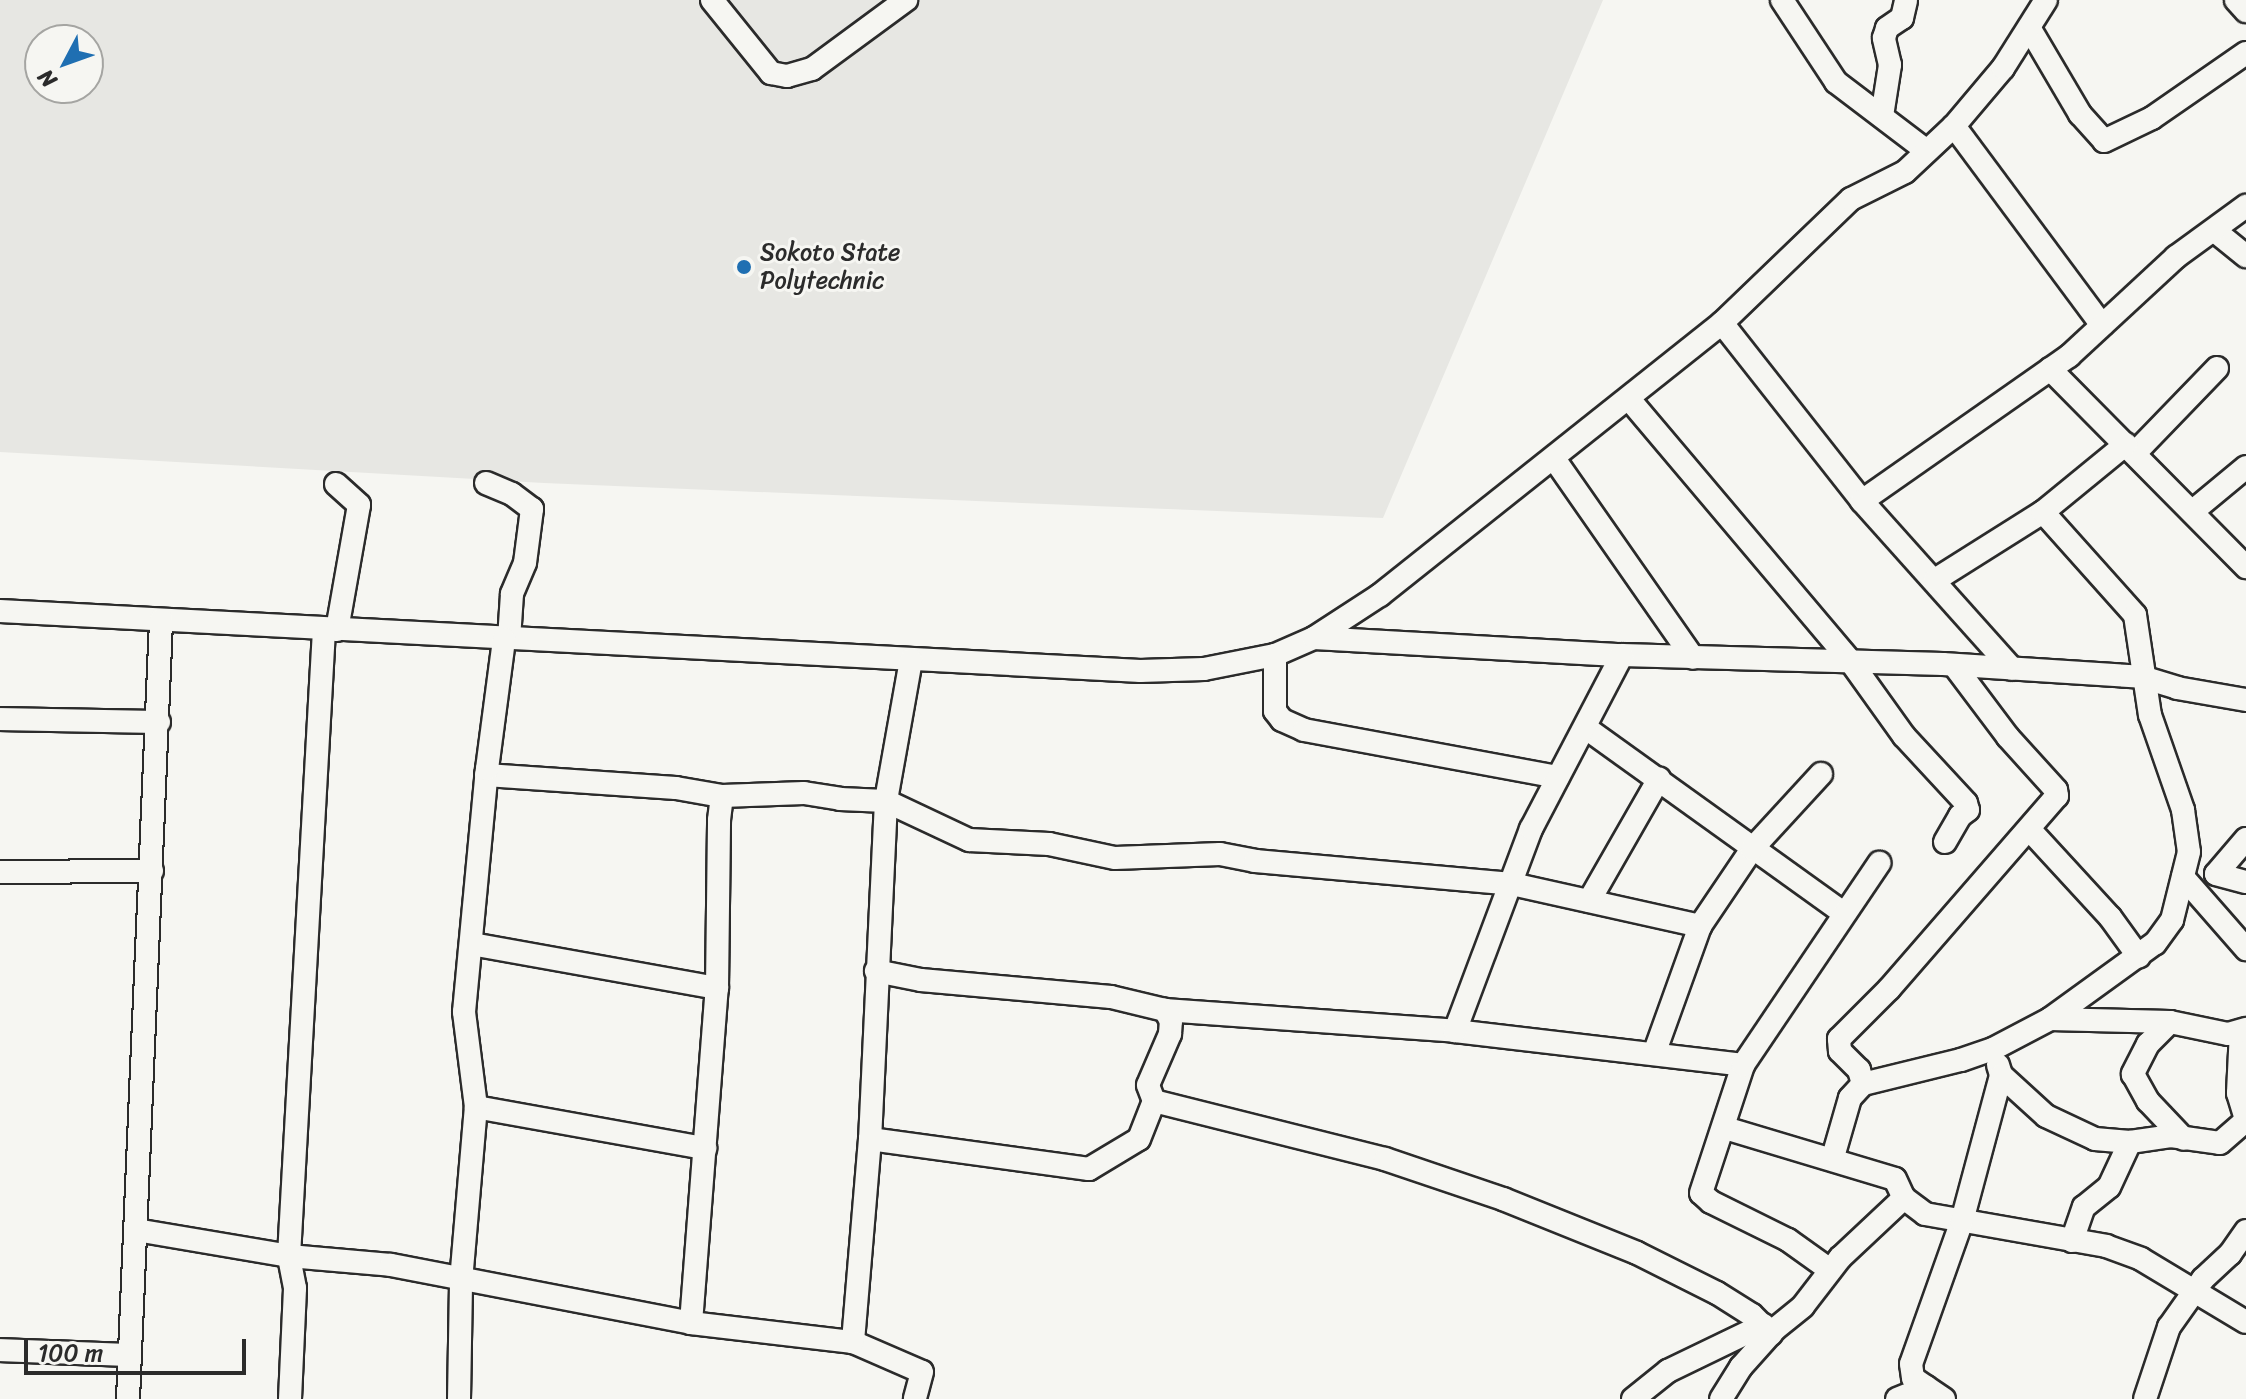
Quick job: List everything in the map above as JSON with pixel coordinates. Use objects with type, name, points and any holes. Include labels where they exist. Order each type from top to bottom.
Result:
[{"type":"street","points":[[712,0],[771,73],[787,76],[812,69],[903,1]]},
{"type":"street","points":[[1782,0],[1836,82],[1927,151]]},
{"type":"street","points":[[1882,116],[1890,65],[1884,38],[1887,28],[1902,18],[1906,0]]},
{"type":"street","points":[[0,611],[1140,671],[1204,669],[1275,655],[1314,638],[1380,595],[1555,460],[1722,323],[1851,199],[1905,172],[1954,126],[2003,68],[2046,0]]},
{"type":"street","points":[[2236,0],[2246,11]]},
{"type":"street","points":[[2030,29],[2080,114],[2104,141],[2152,118],[2244,60]]},
{"type":"street","points":[[1954,126],[2102,325]]},
{"type":"street","points":[[1862,501],[2050,369],[2176,257],[2246,206]]},
{"type":"street","points":[[2215,231],[2246,256]]},
{"type":"street","points":[[1722,323],[1862,501],[2012,669]]},
{"type":"street","points":[[1935,580],[2043,512],[2130,448],[2217,368]]},
{"type":"street","points":[[2050,369],[2246,567]]},
{"type":"street","points":[[1629,399],[1851,662],[1904,736],[1966,803],[1968,810],[1960,816],[1945,842]]},
{"type":"street","points":[[1555,460],[1693,658]]},
{"type":"street","points":[[2193,511],[2246,467]]},
{"type":"street","points":[[459,1399],[461,1281],[476,1107],[464,1012],[486,775],[512,594],[525,563],[532,509],[512,494],[486,483]]},
{"type":"street","points":[[290,1399],[295,1288],[289,1256],[330,629],[359,505],[336,484]]},
{"type":"street","points":[[1833,1157],[1850,1098],[1863,1084],[1993,1049],[2050,1019],[2139,957],[2155,943],[2172,920],[2189,852],[2183,810],[2150,715],[2135,615],[2043,512]]},
{"type":"street","points":[[128,1399],[161,620]]},
{"type":"street","points":[[1314,638],[1693,658],[1954,665],[2142,677],[2177,688],[2246,700]]},
{"type":"street","points":[[1275,655],[1275,711],[1282,720],[1304,730],[1558,777]]},
{"type":"street","points":[[1455,1031],[1531,829],[1622,655]]},
{"type":"street","points":[[853,1342],[870,1139],[886,801],[911,660]]},
{"type":"street","points":[[1863,1084],[1859,1070],[1840,1051],[1839,1039],[1889,989],[2053,803],[2056,790],[2008,737],[1954,665]]},
{"type":"street","points":[[0,719],[159,722]]},
{"type":"street","points":[[1586,728],[1843,913]]},
{"type":"street","points":[[1654,1054],[1700,926],[1752,849],[1821,774]]},
{"type":"street","points":[[486,775],[676,788],[722,796],[804,793],[840,799],[886,801],[969,840],[1049,844],[1115,858],[1220,854],[1255,861],[1512,884],[1700,926]]},
{"type":"street","points":[[1589,901],[1659,779]]},
{"type":"street","points":[[691,1323],[717,988],[722,796]]},
{"type":"street","points":[[2029,829],[2110,917],[2139,957]]},
{"type":"street","points":[[2216,874],[2246,839]]},
{"type":"street","points":[[2189,852],[2246,899]]},
{"type":"street","points":[[1830,1270],[1788,1240],[1704,1197],[1702,1187],[1725,1128],[1743,1065],[1879,863]]},
{"type":"street","points":[[0,872],[152,871]]},
{"type":"street","points":[[2216,874],[2246,882]]},
{"type":"street","points":[[2183,877],[2246,949]]},
{"type":"street","points":[[472,944],[717,988]]},
{"type":"street","points":[[876,971],[921,980],[1111,997],[1165,1010],[1455,1031],[1743,1065]]},
{"type":"street","points":[[870,1139],[1089,1169],[1139,1139],[1154,1101],[1148,1085],[1170,1034],[1171,1021],[1165,1010]]},
{"type":"street","points":[[1993,1049],[2001,1075],[2046,1116],[2095,1139],[2130,1142],[2171,1136],[2220,1143],[2246,1120],[2238,1093],[2244,1030],[2228,1034],[2170,1022],[2050,1019]]},
{"type":"street","points":[[2170,1022],[2148,1044],[2133,1074],[2148,1101],[2184,1139]]},
{"type":"street","points":[[1936,1393],[1913,1378],[1911,1364],[1962,1221],[2001,1075]]},
{"type":"street","points":[[1154,1101],[1385,1159],[1503,1199],[1637,1253],[1717,1293],[1767,1329]]},
{"type":"street","points":[[476,1107],[705,1148]]},
{"type":"street","points":[[1725,1128],[1833,1157],[1895,1179],[1904,1198],[1925,1214],[2106,1246],[2141,1259],[2192,1293],[2246,1322]]},
{"type":"street","points":[[2072,1241],[2084,1207],[2109,1187],[2130,1142]]},
{"type":"street","points":[[1633,1399],[1668,1371],[1767,1329],[1803,1306],[1830,1270],[1904,1198]]},
{"type":"street","points":[[136,1230],[289,1256],[391,1265],[461,1281],[691,1323],[853,1342],[922,1372],[915,1399]]},
{"type":"street","points":[[2145,1399],[2169,1327],[2192,1293],[2246,1231]]},
{"type":"street","points":[[1721,1399],[1767,1329]]},
{"type":"street","points":[[0,1350],[130,1355]]},
{"type":"street","points":[[1897,1399],[1936,1393]]},
{"type":"shaded area","name":"Sokoto State Polytechnic","points":[[0,0],[1603,0],[1383,518],[544,483],[0,452]]},
{"type":"place","name":"Sokoto State Polytechnic","points":[[744,267]]}]
